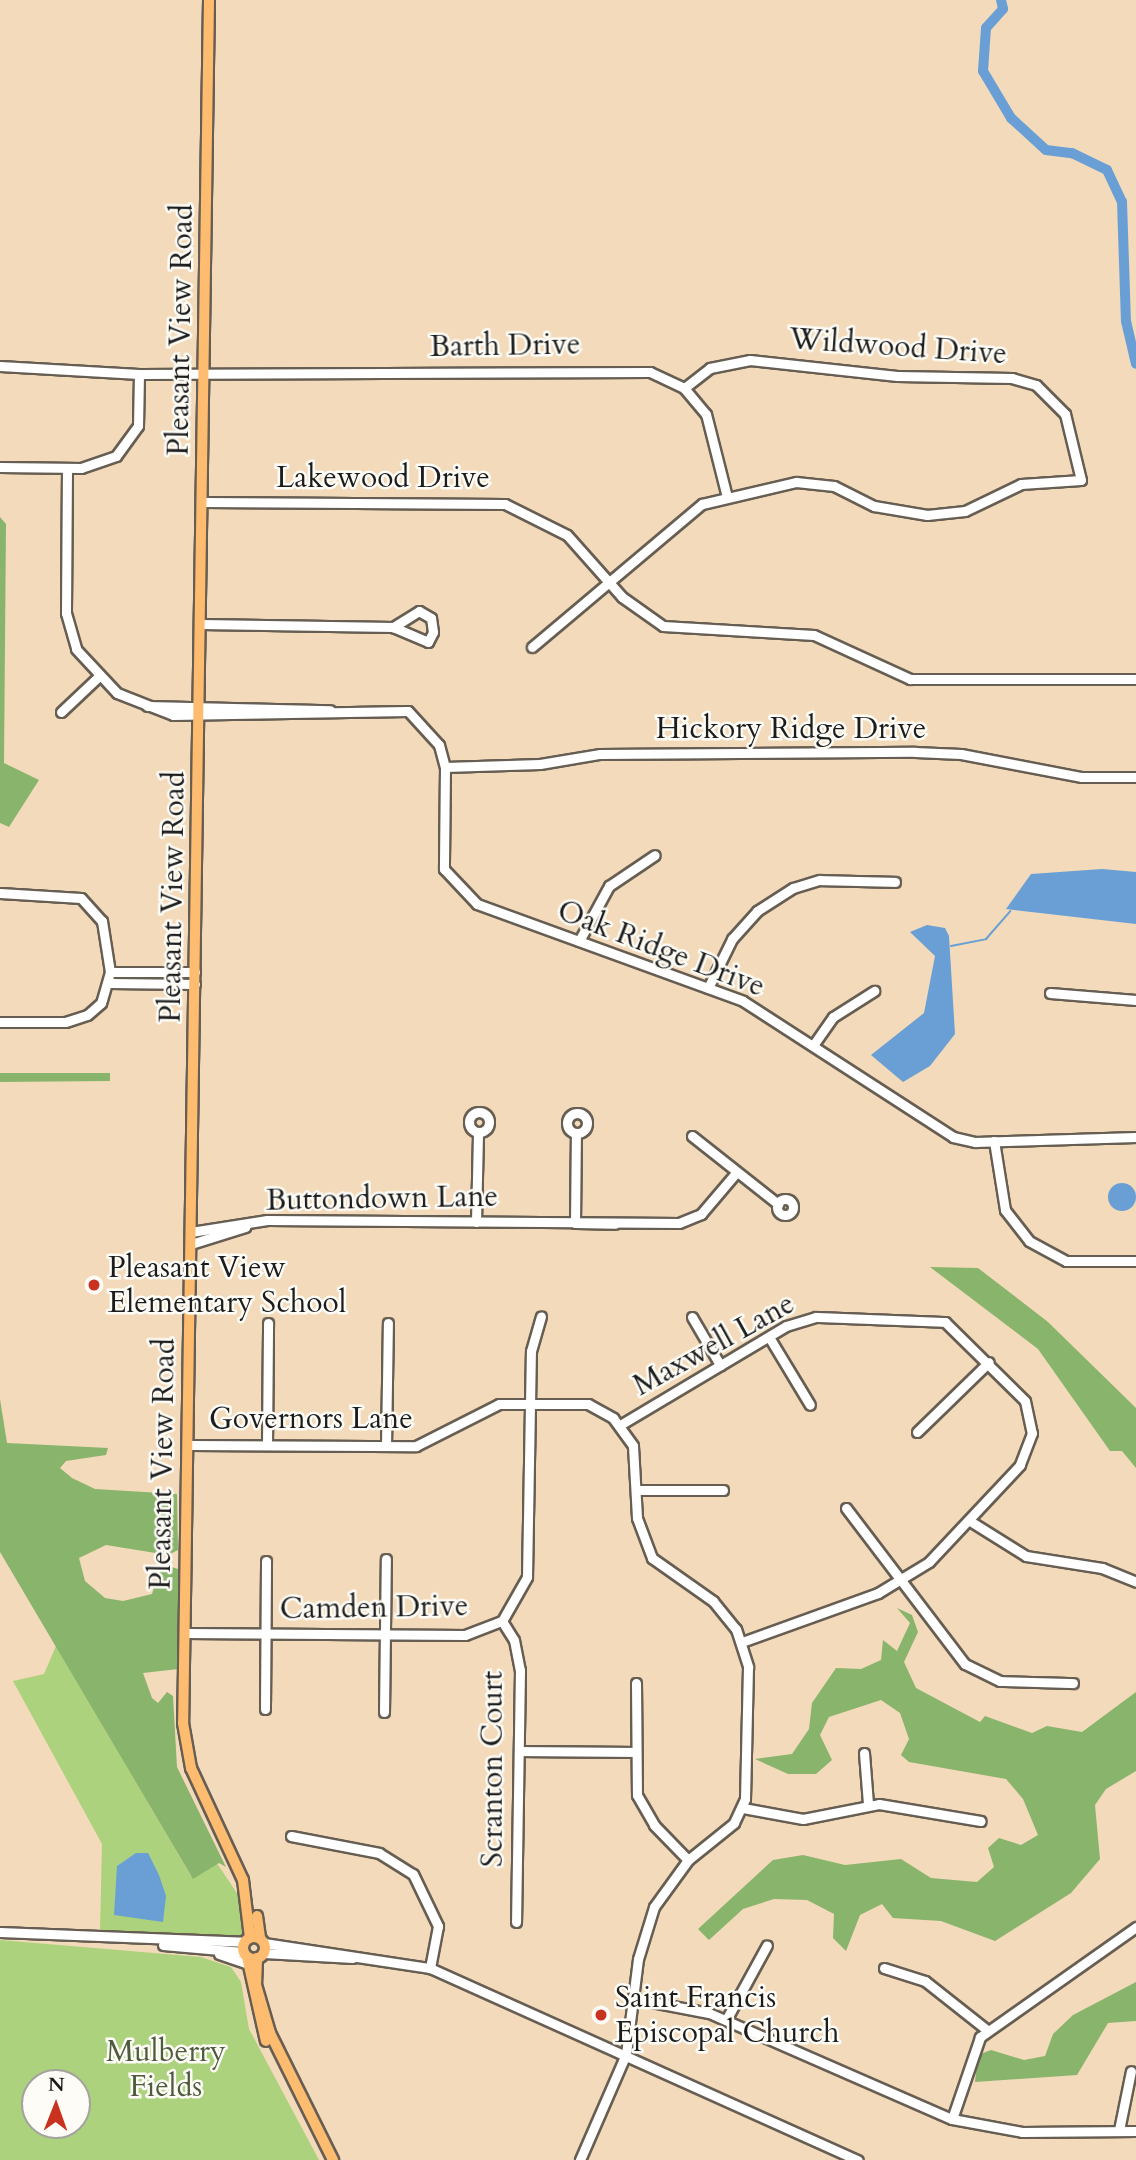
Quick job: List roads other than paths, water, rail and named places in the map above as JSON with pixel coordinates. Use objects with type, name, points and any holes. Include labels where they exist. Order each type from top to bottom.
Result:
[{"type":"main road","name":"Pleasant View Road","points":[[209,0],[204,502],[184,1748],[243,1880],[262,2010],[303,2103],[333,2160]]},
{"type":"street","name":"Wildwood Drive","points":[[532,647],[688,511],[727,497],[796,482],[834,485],[874,506],[927,515],[965,511],[1021,484],[1081,480],[1082,464],[1065,414],[1036,384],[1012,378],[897,376],[750,360],[710,368],[684,388]]},
{"type":"street","name":"Barth Drive","points":[[0,366],[139,374],[606,369],[650,372],[684,388],[713,429],[727,497]]},
{"type":"street","points":[[0,467],[67,468],[106,463],[126,447],[140,413],[139,374]]},
{"type":"street","points":[[61,712],[98,677],[76,649],[66,613],[67,468]]},
{"type":"street","name":"Lakewood Drive","points":[[204,502],[505,504],[548,521],[608,580],[663,626],[814,635],[910,680],[1136,679]]},
{"type":"street","points":[[201,624],[393,627]]},
{"type":"street","name":"Oak Ridge Drive","points":[[98,677],[160,714],[330,710],[414,713],[439,745],[445,767],[444,869],[461,893],[579,941],[708,988],[814,1044],[930,1125],[953,1137],[994,1141],[1136,1137]]},
{"type":"street","name":"Hickory Ridge Drive","points":[[445,767],[540,764],[600,754],[915,752],[1082,777],[1136,777]]},
{"type":"street","points":[[579,941],[609,886],[625,869],[655,855]]},
{"type":"street","points":[[708,988],[732,939],[757,911],[793,888],[820,880],[895,882]]},
{"type":"street","points":[[0,893],[81,898],[102,921],[110,972],[110,983],[101,1003],[77,1019],[0,1022]]},
{"type":"street","points":[[110,972],[195,972]]},
{"type":"street","points":[[110,983],[195,984]]},
{"type":"street","points":[[814,1044],[833,1017],[874,990]]},
{"type":"street","points":[[1050,993],[1136,1000]]},
{"type":"street","points":[[477,1222],[478,1133]]},
{"type":"street","points":[[575,1223],[576,1133]]},
{"type":"street","points":[[692,1136],[735,1174],[778,1204]]},
{"type":"street","points":[[994,1141],[1005,1210],[1029,1241],[1066,1261],[1136,1261]]},
{"type":"street","name":"Buttondown Lane","points":[[191,1238],[267,1220],[679,1223],[701,1214],[735,1174]]},
{"type":"street","name":"Camden Drive","points":[[186,1633],[465,1635],[502,1621],[527,1577],[532,1343],[541,1316]]},
{"type":"street","points":[[692,1317],[720,1365]]},
{"type":"street","name":"Maxwell Lane","points":[[620,1425],[804,1318],[927,1318],[955,1327],[1025,1401],[1032,1433],[1020,1465],[970,1521],[900,1581],[742,1642]]},
{"type":"street","points":[[267,1445],[268,1323]]},
{"type":"street","points":[[386,1446],[388,1323]]},
{"type":"street","points":[[769,1337],[810,1405]]},
{"type":"street","points":[[917,1432],[989,1362]]},
{"type":"street","name":"Governors Lane","points":[[190,1445],[386,1446],[431,1442],[484,1409],[530,1402],[588,1404],[620,1425],[636,1453],[640,1531],[653,1558],[722,1609],[742,1642],[748,1742],[743,1808]]},
{"type":"street","points":[[637,1490],[723,1490]]},
{"type":"street","points":[[846,1508],[947,1646],[976,1671],[1016,1682],[1073,1683]]},
{"type":"street","points":[[970,1521],[1026,1556],[1102,1568],[1136,1581]]},
{"type":"street","points":[[384,1712],[386,1559]]},
{"type":"street","points":[[264,1709],[266,1561]]},
{"type":"street","name":"Scranton Court","points":[[502,1621],[519,1658],[516,1922]]},
{"type":"street","points":[[636,1684],[635,1752],[641,1804],[688,1860]]},
{"type":"street","points":[[519,1751],[635,1752]]},
{"type":"street","points":[[864,1753],[868,1804]]},
{"type":"street","points":[[580,2160],[626,2054],[646,1924],[688,1860],[743,1808],[803,1819],[868,1804],[981,1821]]},
{"type":"street","points":[[292,1836],[379,1853],[413,1874],[438,1926],[430,1969]]},
{"type":"street","points":[[952,2119],[970,2052],[987,2030],[1136,1927]]},
{"type":"street","points":[[0,1932],[390,1960],[430,1969],[626,2054],[858,2160]]},
{"type":"street","points":[[134,1940],[207,1950],[253,1950]]},
{"type":"street","points":[[726,2020],[767,1945]]},
{"type":"street","points":[[884,1968],[925,1980],[987,2030]]},
{"type":"street","points":[[636,1999],[726,2020],[952,2119],[1022,2132],[1136,2132]]},
{"type":"street","points":[[1119,2130],[1131,2071]]},
{"type":"water","points":[[1102,869],[1136,872],[1136,924],[1006,909],[1031,874]]},
{"type":"water","points":[[927,925],[945,928],[949,936],[955,1034],[930,1066],[903,1082],[871,1055],[924,1013],[935,956],[910,932]]},
{"type":"water","points":[[1122,1183],[1132,1187],[1136,1197],[1132,1207],[1122,1211],[1112,1207],[1108,1197],[1112,1187]]},
{"type":"water","points":[[136,1853],[148,1853],[159,1875],[166,1896],[163,1922],[114,1915],[117,1866]]},
{"type":"waterway","points":[[1001,0],[1003,9],[986,28],[983,71],[1011,118],[1046,150],[1072,153],[1107,170],[1122,202],[1126,321],[1136,364]]},
{"type":"waterway","points":[[951,946],[986,939],[1010,911]]},
{"type":"place","name":"Pleasant View Elementary School","points":[[94,1285]]},
{"type":"place","name":"Saint Francis Episcopal Church","points":[[601,2015]]},
{"type":"park label","name":"Mulberry Fields","points":[[166,2069]]}]
